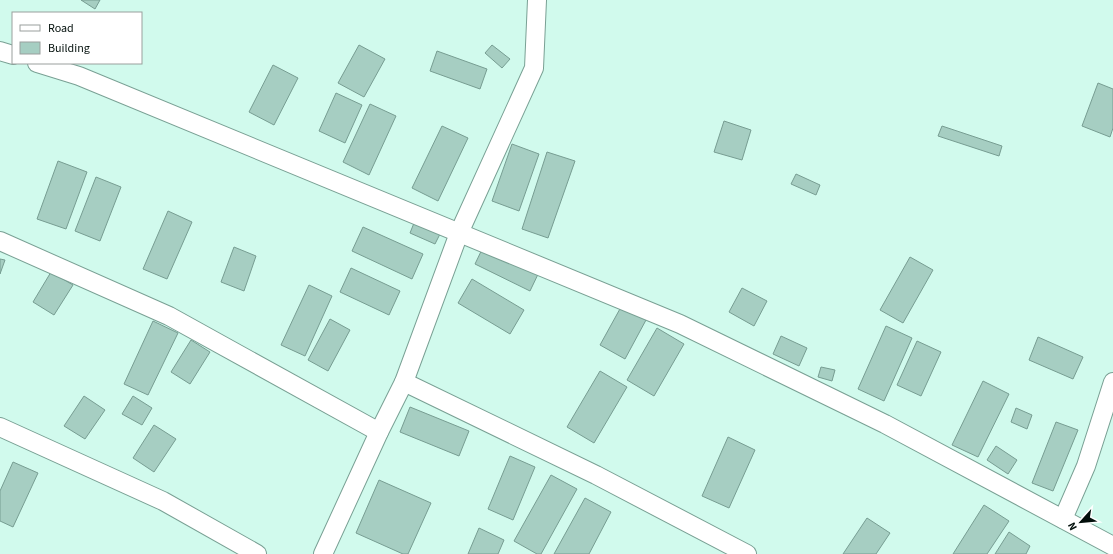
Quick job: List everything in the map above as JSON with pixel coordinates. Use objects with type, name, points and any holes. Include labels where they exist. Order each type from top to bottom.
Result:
[{"type":"street","points":[[323,554],[379,432],[404,382],[459,233],[534,68],[537,0]]},
{"type":"street","points":[[0,51],[12,55]]},
{"type":"street","points":[[40,64],[79,76],[680,324],[885,424],[1113,546]]},
{"type":"street","points":[[0,241],[169,316],[379,432]]},
{"type":"street","points":[[404,382],[596,475],[747,554]]},
{"type":"street","points":[[1063,519],[1086,466],[1113,382]]},
{"type":"street","points":[[0,426],[163,501],[257,554]]},
{"type":"building","points":[[81,0],[100,0],[95,9]]},
{"type":"building","points":[[359,45],[385,59],[364,97],[338,83]]},
{"type":"building","points":[[492,45],[510,59],[502,68],[485,53]]},
{"type":"building","points":[[437,51],[487,69],[480,89],[430,71]]},
{"type":"building","points":[[273,65],[298,78],[274,125],[249,112]]},
{"type":"building","points":[[1098,83],[1113,89],[1113,128],[1110,137],[1082,126]]},
{"type":"building","points":[[336,93],[362,105],[345,143],[319,131]]},
{"type":"building","points":[[370,104],[396,116],[369,175],[343,162]]},
{"type":"building","points":[[724,121],[751,130],[742,160],[714,152]]},
{"type":"building","points":[[442,126],[468,138],[438,201],[412,188]]},
{"type":"building","points":[[942,126],[1002,146],[999,156],[938,136]]},
{"type":"building","points":[[512,144],[539,154],[519,211],[492,201]]},
{"type":"building","points":[[547,152],[575,161],[548,238],[522,229]]},
{"type":"building","points":[[58,161],[87,172],[66,229],[37,219]]},
{"type":"building","points":[[796,174],[820,185],[816,195],[791,184]]},
{"type":"building","points":[[96,177],[121,187],[100,241],[75,231]]},
{"type":"building","points":[[168,211],[192,222],[167,279],[143,269]]},
{"type":"building","points":[[414,223],[440,234],[435,244],[410,233]]},
{"type":"building","points":[[363,227],[423,254],[412,279],[352,251]]},
{"type":"building","points":[[486,241],[541,268],[530,291],[475,264]]},
{"type":"building","points":[[234,247],[256,256],[244,291],[221,282]]},
{"type":"building","points":[[910,257],[933,270],[903,323],[880,310]]},
{"type":"building","points":[[0,259],[5,260],[0,274]]},
{"type":"building","points":[[351,268],[400,291],[389,315],[340,292]]},
{"type":"building","points":[[51,272],[73,285],[54,315],[33,302]]},
{"type":"building","points":[[472,279],[524,310],[510,334],[458,303]]},
{"type":"building","points":[[309,285],[332,296],[305,356],[281,345]]},
{"type":"building","points":[[742,288],[767,301],[754,326],[729,312]]},
{"type":"building","points":[[621,307],[646,320],[625,359],[600,345]]},
{"type":"building","points":[[330,319],[350,330],[328,371],[308,360]]},
{"type":"building","points":[[153,321],[178,333],[148,395],[124,384]]},
{"type":"building","points":[[886,326],[912,338],[884,401],[858,389]]},
{"type":"building","points":[[657,328],[684,344],[654,396],[627,380]]},
{"type":"building","points":[[781,336],[807,348],[799,366],[773,354]]},
{"type":"building","points":[[1038,337],[1083,357],[1073,379],[1029,360]]},
{"type":"building","points":[[191,340],[210,352],[190,384],[171,372]]},
{"type":"building","points":[[917,341],[941,352],[921,396],[897,385]]},
{"type":"building","points":[[821,367],[835,370],[832,381],[818,377]]},
{"type":"building","points":[[600,371],[627,387],[594,443],[567,427]]},
{"type":"building","points":[[983,381],[1009,394],[978,457],[952,445]]},
{"type":"building","points":[[84,396],[105,410],[85,439],[64,426]]},
{"type":"building","points":[[133,396],[152,408],[142,425],[122,414]]},
{"type":"building","points":[[410,407],[469,431],[459,456],[400,432]]},
{"type":"building","points":[[1016,408],[1032,415],[1027,429],[1011,422]]},
{"type":"building","points":[[1056,422],[1078,430],[1053,491],[1032,483]]},
{"type":"building","points":[[154,425],[176,439],[154,472],[133,458]]},
{"type":"building","points":[[728,437],[755,450],[729,508],[702,496]]},
{"type":"building","points":[[996,446],[1017,460],[1008,474],[987,460]]},
{"type":"building","points":[[510,456],[535,467],[513,520],[488,509]]},
{"type":"building","points":[[13,462],[38,473],[13,527],[0,521],[0,491]]},
{"type":"building","points":[[551,475],[577,489],[541,554],[537,554],[514,541]]},
{"type":"building","points":[[379,480],[431,503],[408,554],[403,554],[356,533]]},
{"type":"building","points":[[585,498],[611,512],[589,554],[554,554]]},
{"type":"building","points":[[984,505],[1009,521],[987,554],[953,554]]},
{"type":"building","points":[[867,518],[890,533],[876,554],[843,554]]},
{"type":"building","points":[[479,528],[504,540],[498,554],[468,554]]},
{"type":"building","points":[[1009,532],[1030,546],[1026,554],[995,554]]}]
